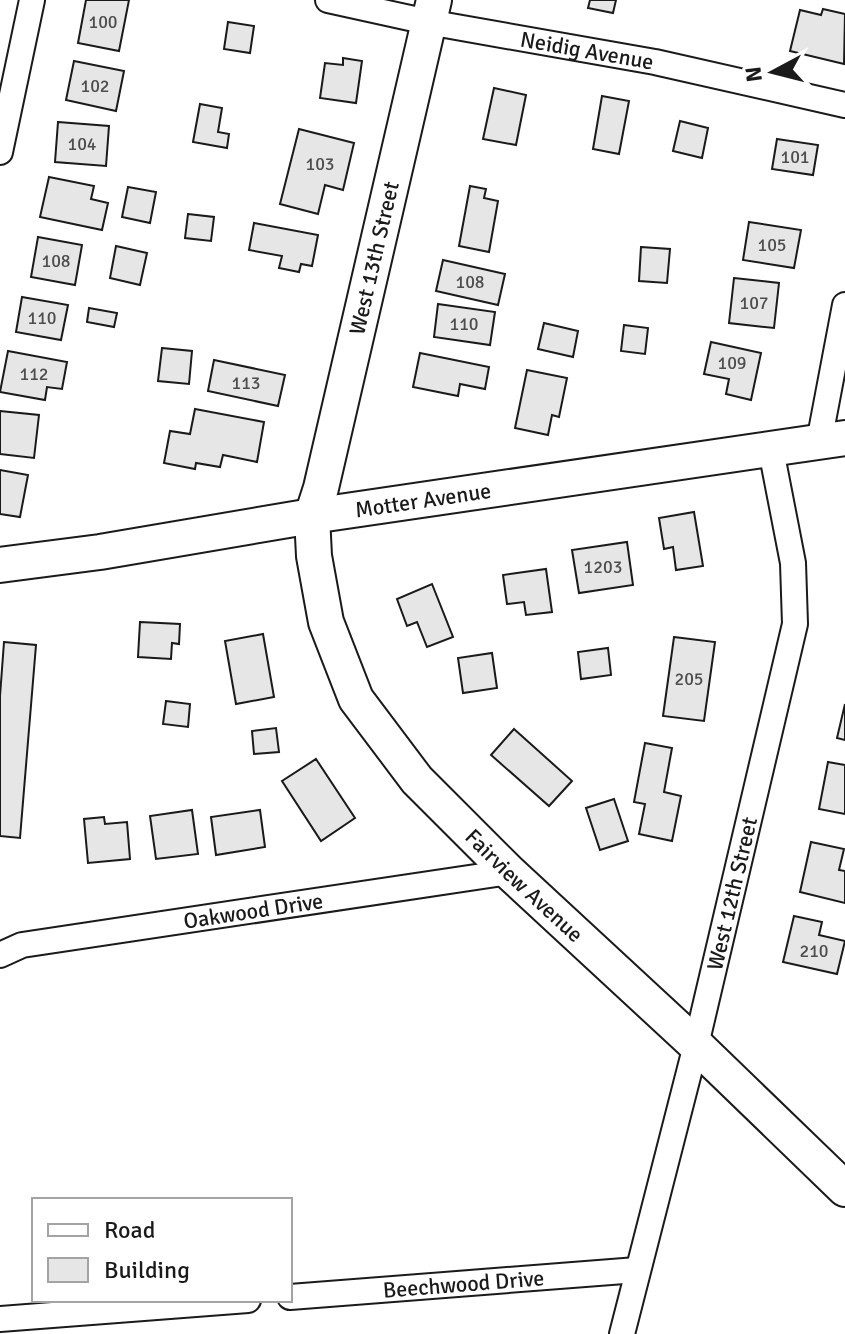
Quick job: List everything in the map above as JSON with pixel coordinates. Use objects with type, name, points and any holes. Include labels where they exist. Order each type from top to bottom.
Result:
[{"type":"street","points":[[0,152],[32,0]]},
{"type":"street","name":"Neidig Avenue","points":[[328,0],[431,11],[845,105]]},
{"type":"street","name":"West 13th Street","points":[[312,516],[431,11]]},
{"type":"street","points":[[832,440],[845,305]]},
{"type":"street","name":"Motter Avenue","points":[[0,565],[832,440]]},
{"type":"street","name":"West 12th Street","points":[[622,1334],[696,1045],[795,624],[793,563],[771,450]]},
{"type":"street","name":"Fairview Avenue","points":[[312,516],[314,556],[326,622],[356,699],[417,780],[509,872],[696,1045],[845,1189]]},
{"type":"street","name":"Oakwood Drive","points":[[0,955],[22,945],[509,872]]},
{"type":"street","name":"Beechwood Drive","points":[[292,1297],[637,1270]]},
{"type":"street","points":[[0,1319],[222,1302]]},
{"type":"building","points":[[86,0],[129,0],[119,51],[78,43]]},
{"type":"building","points":[[590,0],[616,0],[613,13],[588,8]]},
{"type":"building","points":[[823,9],[845,14],[844,64],[790,51],[800,10],[821,15]]},
{"type":"building","points":[[228,22],[254,26],[250,53],[224,49]]},
{"type":"building","points":[[343,58],[362,61],[356,103],[320,98],[325,63],[343,65]]},
{"type":"building","points":[[74,61],[124,71],[116,111],[66,100]]},
{"type":"building","points":[[494,88],[526,95],[516,145],[483,139]]},
{"type":"building","points":[[602,96],[629,101],[619,154],[593,149]]},
{"type":"building","points":[[200,104],[222,108],[218,132],[229,134],[227,148],[193,142]]},
{"type":"building","points":[[680,121],[708,128],[702,158],[673,151]]},
{"type":"building","points":[[58,122],[109,126],[106,166],[55,162]]},
{"type":"building","points":[[299,129],[354,143],[343,190],[325,185],[318,214],[280,204]]},
{"type":"building","points":[[777,139],[818,145],[813,175],[772,169]]},
{"type":"building","points":[[49,177],[94,186],[91,199],[108,203],[102,230],[40,217]]},
{"type":"building","points":[[470,186],[486,189],[484,198],[498,201],[489,252],[459,246]]},
{"type":"building","points":[[128,187],[156,192],[150,223],[122,217]]},
{"type":"building","points":[[188,214],[214,217],[211,241],[185,238]]},
{"type":"building","points":[[749,222],[801,230],[794,268],[743,260]]},
{"type":"building","points":[[254,223],[318,235],[312,266],[301,264],[299,272],[279,268],[282,256],[249,250]]},
{"type":"building","points":[[38,237],[82,245],[75,285],[31,277]]},
{"type":"building","points":[[116,246],[147,253],[140,285],[110,278]]},
{"type":"building","points":[[641,247],[670,249],[667,283],[639,281]]},
{"type":"building","points":[[443,260],[505,274],[498,305],[436,291]]},
{"type":"building","points":[[734,278],[779,283],[774,328],[729,323]]},
{"type":"building","points":[[22,297],[68,305],[61,340],[16,332]]},
{"type":"building","points":[[438,304],[495,312],[490,345],[434,337]]},
{"type":"building","points":[[89,308],[117,313],[114,327],[87,322]]},
{"type":"building","points":[[544,323],[578,331],[573,357],[538,349]]},
{"type":"building","points":[[624,325],[648,328],[645,354],[621,351]]},
{"type":"building","points":[[711,342],[761,353],[751,400],[726,394],[729,379],[704,374]]},
{"type":"building","points":[[162,348],[192,351],[189,384],[158,381]]},
{"type":"building","points":[[8,351],[67,362],[62,389],[47,387],[45,400],[0,392]]},
{"type":"building","points":[[420,353],[489,367],[485,389],[460,384],[458,396],[413,387]]},
{"type":"building","points":[[214,360],[285,375],[278,406],[208,391]]},
{"type":"building","points":[[527,370],[567,378],[559,417],[552,415],[548,435],[515,428]]},
{"type":"building","points":[[195,409],[264,422],[257,462],[223,455],[220,467],[196,463],[195,469],[164,463],[170,431],[190,434]]},
{"type":"building","points":[[0,411],[39,415],[34,458],[0,454]]},
{"type":"building","points":[[0,470],[28,475],[20,517],[0,514]]},
{"type":"building","points":[[694,512],[703,566],[676,570],[673,547],[664,549],[659,518]]},
{"type":"building","points":[[627,542],[633,585],[579,593],[572,550]]},
{"type":"building","points":[[546,569],[552,612],[526,615],[524,602],[507,604],[503,575]]},
{"type":"building","points":[[432,584],[453,637],[427,647],[417,622],[407,626],[397,599]]},
{"type":"building","points":[[140,622],[180,624],[179,644],[172,643],[171,659],[138,657]]},
{"type":"building","points":[[263,634],[274,697],[236,704],[225,641]]},
{"type":"building","points":[[674,637],[715,642],[704,721],[663,716]]},
{"type":"building","points":[[4,642],[36,645],[20,838],[0,836],[0,696]]},
{"type":"building","points":[[608,648],[611,675],[581,679],[578,652]]},
{"type":"building","points":[[492,653],[497,688],[463,693],[458,658]]},
{"type":"building","points":[[166,701],[190,704],[188,727],[163,724]]},
{"type":"building","points":[[845,704],[845,740],[837,738]]},
{"type":"building","points":[[276,728],[279,752],[254,754],[252,731]]},
{"type":"building","points":[[514,729],[572,781],[549,806],[491,755]]},
{"type":"building","points":[[645,743],[672,748],[664,792],[681,796],[672,841],[639,834],[645,804],[634,802]]},
{"type":"building","points":[[316,759],[355,818],[321,841],[282,781]]},
{"type":"building","points":[[828,762],[845,765],[845,814],[819,809]]},
{"type":"building","points":[[614,799],[628,841],[600,850],[586,808]]},
{"type":"building","points":[[192,810],[198,854],[156,859],[150,816]]},
{"type":"building","points":[[260,810],[265,847],[216,855],[211,817]]},
{"type":"building","points":[[104,817],[105,824],[127,822],[130,859],[88,863],[84,819]]},
{"type":"building","points":[[811,842],[844,849],[839,870],[845,871],[845,903],[800,892]]},
{"type":"building","points":[[794,916],[822,922],[819,935],[845,941],[837,974],[783,962]]}]
